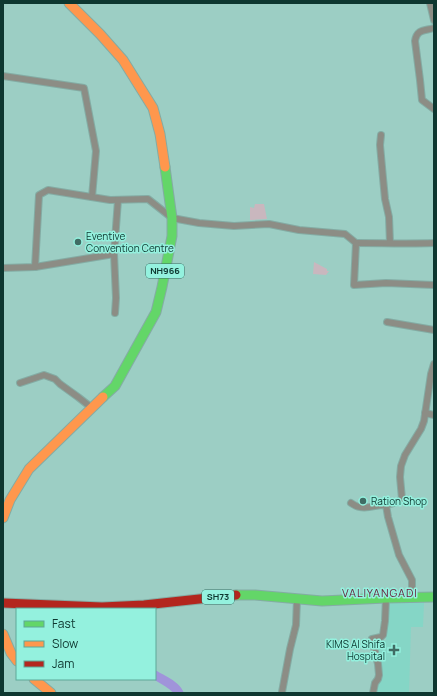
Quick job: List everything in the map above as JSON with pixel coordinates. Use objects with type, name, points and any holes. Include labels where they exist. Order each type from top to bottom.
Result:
[{"type":"main road","name":"NH966","points":[[3,518],[10,500],[29,469],[115,386],[156,312],[172,236],[172,218],[160,134],[153,108],[123,60],[69,3]]},
{"type":"main road","name":"SH73","points":[[3,603],[102,607],[144,605],[238,595],[256,595],[322,601],[434,597]]},
{"type":"main road","points":[[3,634],[7,653],[16,660]]},
{"type":"main road","points":[[35,680],[51,693]]},
{"type":"street","points":[[430,3],[434,20]]},
{"type":"street","points":[[434,28],[418,32],[415,41],[422,100],[434,110]]},
{"type":"street","points":[[3,76],[84,88],[96,150],[92,197]]},
{"type":"street","points":[[381,135],[380,145],[385,199],[389,217],[390,243]]},
{"type":"street","points":[[35,267],[39,195],[48,190],[110,200],[148,200],[172,218],[199,223],[234,226],[269,224],[299,230],[345,234],[356,243],[434,243]]},
{"type":"street","points":[[115,313],[116,298],[114,254],[118,200]]},
{"type":"street","points":[[356,243],[354,285],[386,283],[434,285]]},
{"type":"street","points":[[3,268],[35,267],[114,254]]},
{"type":"street","points":[[386,322],[434,330]]},
{"type":"street","points":[[351,503],[362,508],[395,503],[402,499],[400,477],[401,466],[405,455],[421,429],[434,364]]},
{"type":"street","points":[[20,383],[44,375],[55,379],[92,408]]},
{"type":"street","points":[[425,413],[434,415]]},
{"type":"street","points":[[386,505],[399,555],[412,580],[412,597]]},
{"type":"street","points":[[373,693],[374,683],[378,679],[378,664],[372,639],[383,635],[386,598]]},
{"type":"street","points":[[282,692],[296,625],[297,599]]},
{"type":"shaded area","points":[[255,204],[264,204],[267,219],[250,220],[250,207],[254,208]]},
{"type":"shaded area","points":[[314,262],[329,271],[326,275],[313,274]]},
{"type":"shaded area","name":"KIMS Al Shifa Hospital","points":[[387,601],[424,603],[423,627],[411,627],[409,693],[375,693],[375,686],[379,685],[380,657],[375,643],[386,640]]},
{"type":"waterway","points":[[156,676],[172,685],[179,693]]},
{"type":"traffic: fast","points":[[103,397],[115,386],[156,312],[172,236],[172,218],[165,167]]},
{"type":"traffic: fast","points":[[236,595],[255,595],[322,601],[434,597]]},
{"type":"traffic: slow","points":[[69,3],[123,60],[153,108],[160,134],[165,167]]},
{"type":"traffic: slow","points":[[3,518],[10,500],[29,469],[103,397]]},
{"type":"traffic: slow","points":[[3,634],[11,653],[16,660]]},
{"type":"traffic: slow","points":[[35,680],[51,693]]},
{"type":"traffic: jam","points":[[3,603],[102,607],[144,605],[236,595]]},
{"type":"place","name":"Eventive Convention Centre","points":[[78,242]]},
{"type":"place","name":"Ration Shop","points":[[363,501]]},
{"type":"place","name":"KIMS Al Shifa Hospital","points":[[394,650]]},
{"type":"district","name":"VALIYANGADI","points":[[380,593]]}]
